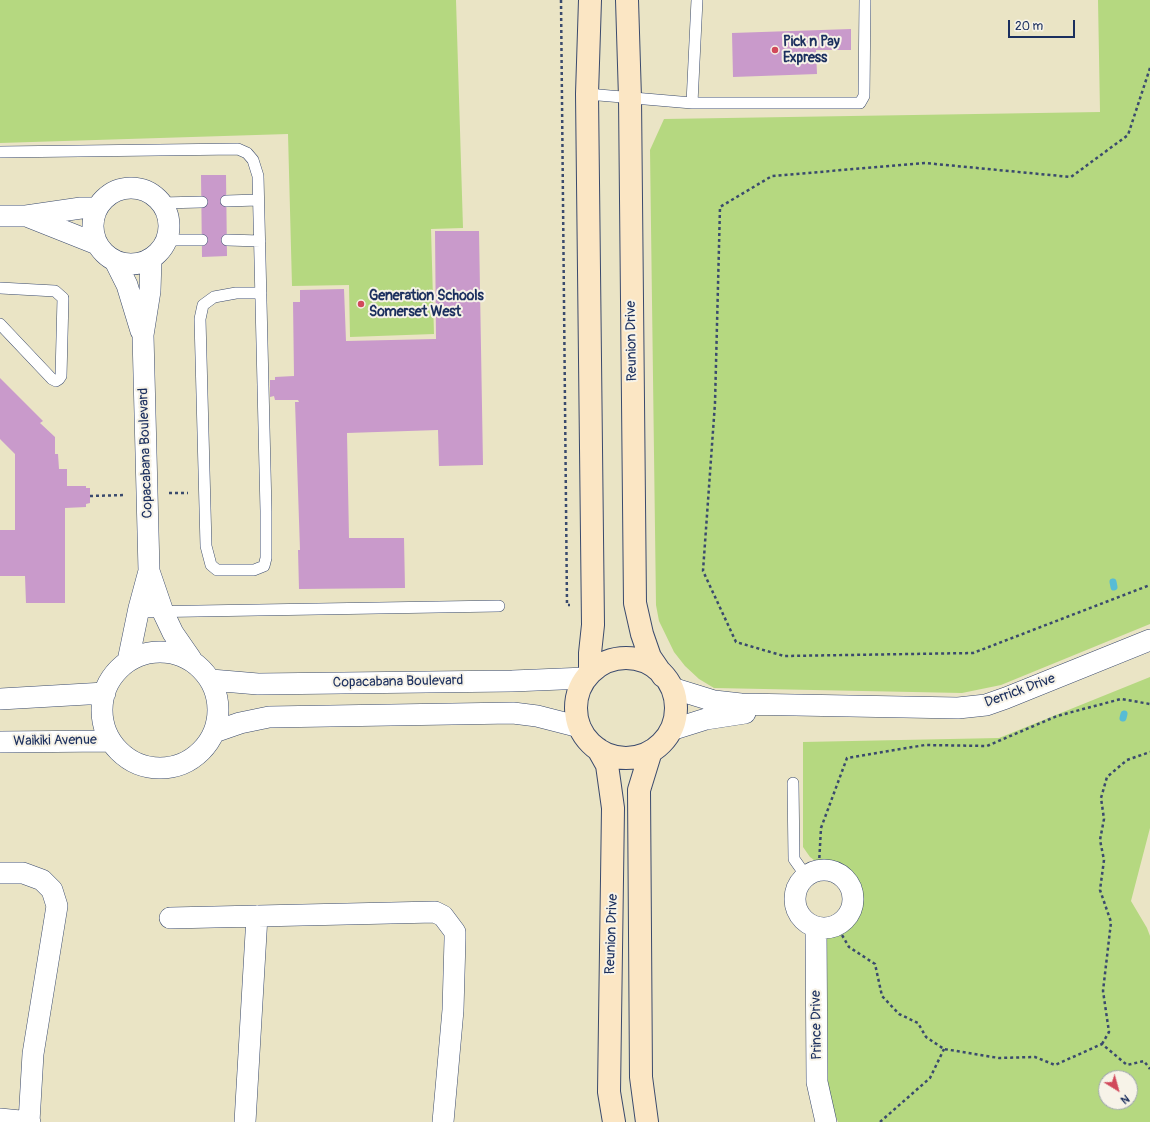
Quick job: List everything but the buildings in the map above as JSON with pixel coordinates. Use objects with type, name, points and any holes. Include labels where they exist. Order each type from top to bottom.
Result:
[{"type":"street","points":[[588,676],[593,604],[587,94],[590,0]]},
{"type":"street","name":"Reunion Drive","points":[[627,0],[630,98],[635,603],[642,634],[650,657],[668,682]]},
{"type":"street","points":[[128,187],[141,189],[152,194],[162,203],[167,214],[169,227],[166,240],[160,251],[151,259],[139,263],[127,264],[114,261],[104,254],[97,244],[93,226],[97,208],[104,198],[115,191],[128,187]]},
{"type":"street","points":[[0,216],[26,216],[81,208],[97,208]]},
{"type":"street","points":[[26,216],[97,244]]},
{"type":"street","name":"Copacabana Boulevard","points":[[128,661],[138,612],[149,572],[143,335],[150,291],[151,259]]},
{"type":"street","name":"Copacabana Boulevard","points":[[114,261],[127,285],[143,335]]},
{"type":"street","name":"Copacabana Boulevard","points":[[149,572],[163,612],[173,633],[191,659]]},
{"type":"street","name":"Derrick Drive","points":[[668,682],[705,699],[723,702],[811,706],[958,708],[986,705],[1150,640]]},
{"type":"street","points":[[154,651],[173,652],[191,659],[206,672],[215,688],[219,707],[217,726],[208,743],[195,757],[178,766],[159,769],[140,765],[123,756],[110,741],[103,722],[102,702],[107,684],[119,668],[128,661],[135,657],[154,651]]},
{"type":"street","points":[[622,658],[646,662],[656,668],[668,682],[676,709],[671,730],[662,742],[651,752],[628,758],[612,756],[598,750],[587,740],[576,715],[576,702],[580,689],[588,676],[611,660],[622,658]]},
{"type":"street","name":"Copacabana Boulevard","points":[[210,680],[258,684],[512,681],[588,676]]},
{"type":"street","points":[[0,699],[105,693]]},
{"type":"street","name":"Derrick Drive","points":[[671,730],[724,715],[811,706]]},
{"type":"street","points":[[214,732],[240,723],[269,717],[391,714],[513,713],[537,716],[580,727]]},
{"type":"street","name":"Waikiki Avenue","points":[[0,742],[110,741]]},
{"type":"street","name":"Reunion Drive","points":[[598,750],[607,765],[613,808],[609,1092],[614,1122]]},
{"type":"street","name":"Reunion Drive","points":[[648,1122],[641,1077],[638,790],[651,752]]},
{"type":"street","points":[[827,869],[838,873],[847,880],[853,892],[853,904],[848,916],[826,926],[807,923],[795,906],[795,896],[798,884],[812,873],[827,869]]},
{"type":"street","points":[[0,873],[23,873],[42,880],[52,890],[57,906],[33,1054],[29,1122],[0,1119]]},
{"type":"street","points":[[170,918],[435,912],[443,916],[455,932],[453,1010],[443,1122]]},
{"type":"street","points":[[245,1122],[257,916]]},
{"type":"street","name":"Prince Drive","points":[[826,926],[817,1082],[826,1122]]},
{"type":"lane","points":[[692,103],[697,0]]},
{"type":"lane","points":[[587,94],[692,103],[860,103],[864,96],[865,0]]},
{"type":"lane","points":[[0,152],[238,149],[247,153],[253,160],[258,176],[260,240],[261,293],[266,558],[264,566],[254,570],[217,570],[211,565],[208,559],[206,546],[200,319],[203,305],[214,297],[236,293],[261,293]]},
{"type":"lane","points":[[226,201],[258,200]]},
{"type":"lane","points":[[162,203],[202,202]]},
{"type":"lane","points":[[166,240],[202,240]]},
{"type":"lane","points":[[227,240],[260,240]]},
{"type":"lane","points":[[0,288],[55,291],[63,298],[60,379],[56,381],[52,379],[0,324]]},
{"type":"lane","points":[[138,612],[499,606]]},
{"type":"lane","points":[[793,783],[794,859],[812,873]]},
{"type":"path","points":[[561,0],[568,605],[593,604]]},
{"type":"path","points":[[1150,68],[1128,135],[1071,177],[925,162],[772,176],[720,207],[715,403],[703,571],[736,642],[784,656],[973,653],[1150,585]]},
{"type":"path","points":[[812,873],[821,828],[847,758],[925,745],[987,746],[1057,716],[1121,699],[1150,704]]},
{"type":"path","points":[[826,926],[849,947],[875,964],[882,996],[899,1014],[918,1023],[926,1037],[944,1049],[999,1058],[1034,1057],[1055,1065],[1102,1044],[1109,1032],[1103,991],[1111,922],[1100,890],[1104,860],[1100,840],[1104,819],[1101,798],[1107,777],[1127,760],[1150,752]]},
{"type":"path","points":[[1102,1044],[1127,1064],[1144,1061],[1150,1069]]},
{"type":"path","points":[[880,1122],[930,1078],[944,1049]]},
{"type":"green space","points":[[0,0],[456,0],[463,228],[431,229],[434,334],[350,337],[349,285],[292,286],[288,134],[0,143]]},
{"type":"green space","points":[[1098,0],[1150,0],[1150,624],[1001,685],[962,693],[714,688],[699,679],[685,666],[674,652],[659,621],[656,605],[650,150],[664,119],[1100,112]]},
{"type":"green space","points":[[1150,677],[1150,828],[1131,901],[1150,936],[1150,1122],[838,1122],[832,1106],[828,1082],[827,938],[845,930],[853,923],[860,905],[860,895],[858,885],[846,871],[838,866],[814,860],[803,847],[803,742],[999,738]]},
{"type":"waterway","points":[[1113,582],[1114,587]]},
{"type":"waterway","points":[[1123,718],[1124,714]]},
{"type":"place","name":"Pick n Pay Express","points":[[775,50]]},
{"type":"place","name":"Generation Schools Somerset West","points":[[361,304]]}]
